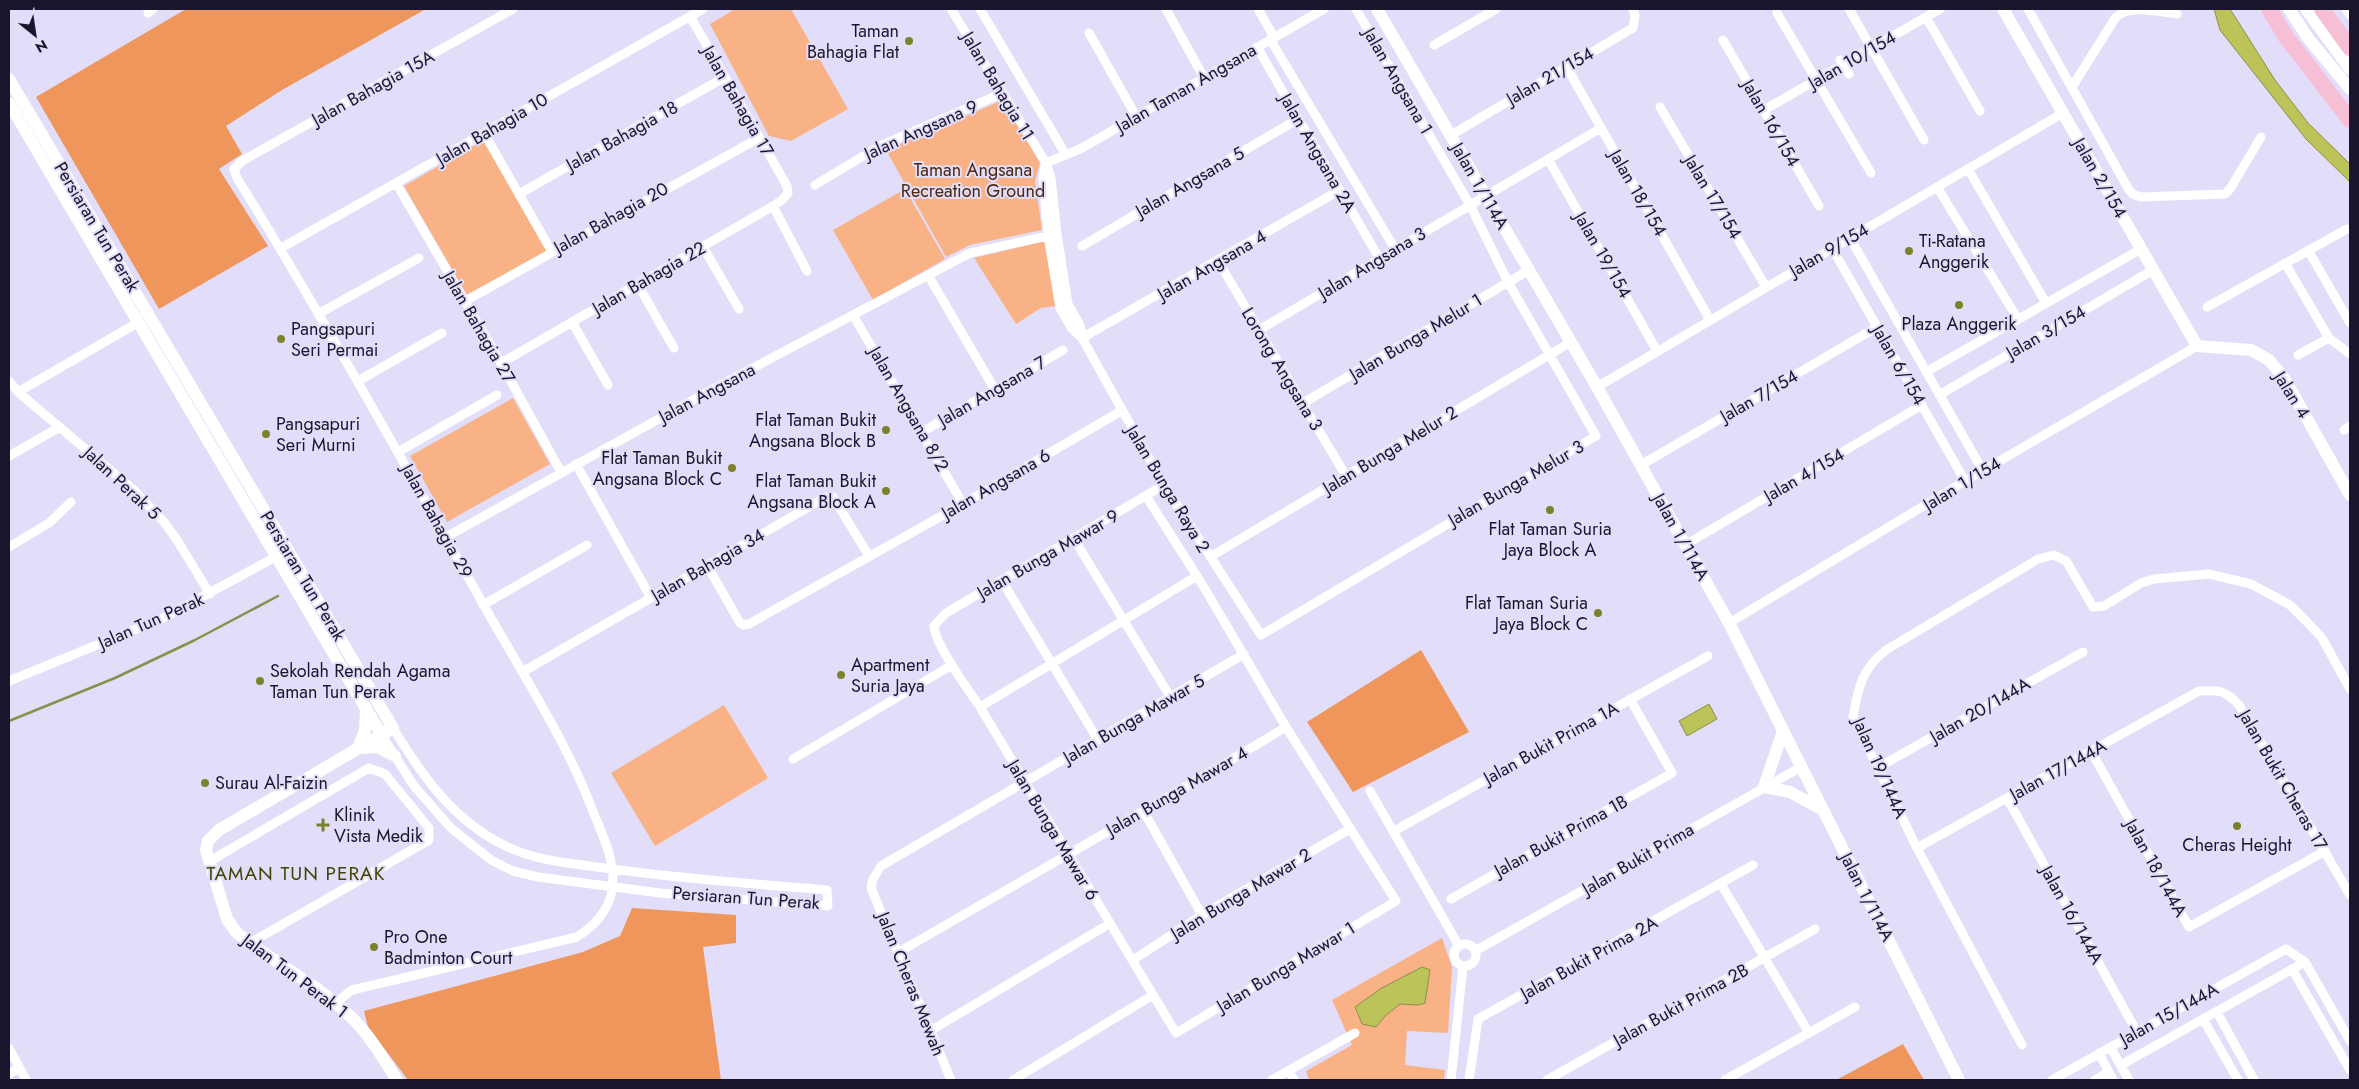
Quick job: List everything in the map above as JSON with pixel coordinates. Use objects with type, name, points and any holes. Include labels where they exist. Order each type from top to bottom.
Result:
[{"type":"highway","points":[[2269,9],[2286,37],[2350,120]]},
{"type":"highway","points":[[2322,9],[2350,48]]},
{"type":"street","name":"Jalan Bahagia 15A","points":[[234,169],[242,161],[513,9]]},
{"type":"street","name":"Jalan Bahagia 10","points":[[280,248],[703,9]]},
{"type":"street","name":"Jalan Bahagia 11","points":[[951,9],[1046,163]]},
{"type":"street","points":[[980,9],[1066,155]]},
{"type":"street","points":[[1166,9],[1204,78]]},
{"type":"street","points":[[1258,9],[1272,38],[1395,249]]},
{"type":"street","name":"Jalan Taman Angsana","points":[[1046,163],[1066,155],[1324,9]]},
{"type":"street","name":"Jalan Angsana 1","points":[[1356,9],[1470,205]]},
{"type":"street","name":"Jalan 1/114A","points":[[1377,9],[1597,387],[1729,623],[1959,1080]]},
{"type":"street","points":[[1434,45],[1496,9]]},
{"type":"street","name":"Jalan 21/154","points":[[1451,136],[1566,66],[1633,28],[1635,16],[1633,9]]},
{"type":"street","points":[[1849,9],[1924,140]]},
{"type":"street","name":"Jalan 10/154","points":[[1764,110],[1788,93],[1817,80],[1842,62],[1872,48],[1940,9]]},
{"type":"street","name":"Jalan 2/154","points":[[2003,9],[2197,346]]},
{"type":"street","points":[[2028,9],[2129,190],[2134,195],[2141,197],[2225,194],[2230,189],[2261,137]]},
{"type":"street","points":[[2289,9],[2308,38],[2350,89]]},
{"type":"street","points":[[2306,9],[2350,69]]},
{"type":"street","points":[[2072,87],[2121,12],[2130,10],[2177,14]]},
{"type":"street","points":[[1777,14],[1871,173]]},
{"type":"street","name":"Jalan Bahagia 17","points":[[690,16],[787,186]]},
{"type":"street","points":[[1926,17],[1980,111]]},
{"type":"street","points":[[1089,33],[1136,116]]},
{"type":"street","name":"Jalan 16/154","points":[[1723,40],[1819,206]]},
{"type":"street","name":"Jalan Angsana 2A","points":[[1257,47],[1379,258]]},
{"type":"street","points":[[1842,62],[1849,74]]},
{"type":"street","name":"Jalan 18/154","points":[[1566,66],[1710,320]]},
{"type":"street","name":"Jalan Bahagia 18","points":[[519,194],[725,78]]},
{"type":"street","name":"Persiaran Tun Perak","points":[[9,79],[282,553],[381,734],[414,786],[430,805],[469,844],[491,860],[513,871],[538,877],[612,885],[660,893],[828,906],[827,890],[659,876],[539,859],[517,852],[495,840],[462,817],[431,785],[393,728],[282,553],[139,322],[9,103]]},
{"type":"street","name":"Jalan Angsana 9","points":[[815,185],[880,146],[1003,94]]},
{"type":"street","name":"Jalan 17/154","points":[[1660,108],[1766,286]]},
{"type":"street","name":"Jalan 9/154","points":[[1597,387],[2063,113]]},
{"type":"street","name":"Jalan Angsana 5","points":[[1082,246],[1298,118]]},
{"type":"street","name":"Jalan Angsana 3","points":[[1259,330],[1601,128]]},
{"type":"street","points":[[484,133],[552,252]]},
{"type":"street","name":"Jalan Bahagia 20","points":[[464,301],[759,138]]},
{"type":"street","name":"Jalan 19/154","points":[[1548,159],[1657,351]]},
{"type":"street","name":"Jalan Bunga Raya 2","points":[[1046,163],[1043,178],[1052,235],[1060,308],[1072,329],[1082,338],[1164,485],[1261,635]]},
{"type":"street","name":"Jalan Bahagia 29","points":[[234,169],[237,178],[358,381],[524,672],[579,775],[613,869],[608,904],[603,916],[591,928],[577,937],[352,990],[335,1003]]},
{"type":"street","points":[[1968,169],[2046,303]]},
{"type":"street","name":"Jalan Bahagia 27","points":[[396,183],[501,363],[561,472]]},
{"type":"street","name":"Jalan Bahagia 22","points":[[501,363],[773,206],[788,193],[787,186]]},
{"type":"street","points":[[1937,187],[2018,319]]},
{"type":"street","name":"Jalan Angsana 4","points":[[1082,338],[1218,262],[1340,190]]},
{"type":"street","name":"Jalan Bunga Melur 3","points":[[1261,635],[1596,436],[1508,282],[1470,205]]},
{"type":"street","points":[[773,206],[806,271]]},
{"type":"street","points":[[2207,307],[2347,229]]},
{"type":"street","name":"Jalan Angsana","points":[[446,537],[561,472],[970,254],[1052,235]]},
{"type":"street","points":[[1850,238],[1983,471]]},
{"type":"street","points":[[703,247],[739,309]]},
{"type":"street","name":"Jalan 6/154","points":[[1832,248],[1966,481]]},
{"type":"street","name":"Jalan 3/154","points":[[1926,372],[2141,249]]},
{"type":"street","points":[[2308,250],[2350,323]]},
{"type":"street","points":[[318,314],[419,258]]},
{"type":"street","name":"Lorong Angsana 3","points":[[1218,262],[1346,476]]},
{"type":"street","points":[[2285,263],[2329,338],[2350,354]]},
{"type":"street","name":"Jalan Bunga Melur 1","points":[[1303,404],[1529,270]]},
{"type":"street","name":"Jalan 3/154","points":[[1939,395],[2153,270]]},
{"type":"street","points":[[928,275],[994,388]]},
{"type":"street","points":[[638,284],[674,348]]},
{"type":"street","name":"Jalan Angsana 8/2","points":[[853,315],[963,504]]},
{"type":"street","points":[[18,392],[139,322]]},
{"type":"street","points":[[572,322],[608,385]]},
{"type":"street","name":"Jalan 7/154","points":[[1641,465],[1877,327]]},
{"type":"street","points":[[358,381],[442,333]]},
{"type":"street","points":[[2298,355],[2329,338]]},
{"type":"street","name":"Jalan Bunga Melur 2","points":[[1210,557],[1571,342]]},
{"type":"street","name":"Jalan 1/154","points":[[1729,623],[2197,346]]},
{"type":"street","name":"Jalan 4","points":[[2197,346],[2251,350],[2269,360],[2284,378],[2350,495]]},
{"type":"street","name":"Jalan Angsana 7","points":[[922,432],[994,388],[1063,350]]},
{"type":"street","name":"Jalan Perak 5","points":[[9,381],[18,392],[135,491],[164,522],[210,594]]},
{"type":"street","points":[[398,452],[497,395]]},
{"type":"street","name":"Jalan 4/154","points":[[1685,545],[1922,406]]},
{"type":"street","name":"Jalan Angsana 6","points":[[708,566],[743,625],[749,624],[963,504],[1122,411]]},
{"type":"street","points":[[9,456],[60,427]]},
{"type":"street","points":[[576,464],[651,598]]},
{"type":"street","name":"Jalan Bunga Mawar 9","points":[[934,626],[946,613],[1164,485]]},
{"type":"street","name":"Jalan Bahagia 34","points":[[524,672],[830,496],[869,556]]},
{"type":"street","points":[[1146,496],[1350,829]]},
{"type":"street","points":[[9,547],[49,523],[71,502]]},
{"type":"street","points":[[1074,539],[1171,698]]},
{"type":"street","points":[[484,604],[587,545]]},
{"type":"street","name":"Jalan Tun Perak","points":[[9,681],[163,618],[282,553]]},
{"type":"street","name":"Jalan 19/144A","points":[[2022,1045],[1918,848],[1853,717],[1857,693],[1866,670],[1886,650],[2038,559],[2054,555],[2066,562],[2094,607],[2104,606],[2141,583],[2154,579],[2209,574],[2251,584],[2290,605],[2307,622],[2322,638],[2350,689]]},
{"type":"street","points":[[980,706],[1196,576]]},
{"type":"street","points":[[1002,581],[1098,740]]},
{"type":"street","name":"Jalan Bunga Mawar 6","points":[[934,626],[934,632],[952,665],[980,706],[1176,1033]]},
{"type":"street","name":"Jalan 20/144A","points":[[1877,768],[2083,652]]},
{"type":"street","name":"Jalan Bunga Mawar 5","points":[[871,888],[873,879],[881,866],[1244,654]]},
{"type":"street","name":"Jalan Bukit Prima 1A","points":[[1394,831],[1708,656]]},
{"type":"street","points":[[793,759],[952,665]]},
{"type":"street","name":"Jalan Bukit Cheras 17","points":[[2199,691],[2215,690],[2229,694],[2240,705],[2350,895]]},
{"type":"street","name":"Jalan 17/144A","points":[[1918,848],[2199,691]]},
{"type":"street","name":"Jalan Bukit Prima 1B","points":[[1451,899],[1672,774],[1630,699]]},
{"type":"street","points":[[366,708],[365,730],[358,748],[377,748],[395,756]]},
{"type":"street","name":"Jalan Bunga Mawar 4","points":[[899,952],[1067,854],[1144,812],[1286,727]]},
{"type":"street","name":"Jalan Tun Perak 1","points":[[393,728],[219,830],[208,840],[206,850],[228,919],[236,932],[335,1003],[351,1017],[397,1080]]},
{"type":"street","points":[[1783,731],[1764,788],[1790,792],[1822,810]]},
{"type":"street","name":"Jalan 18/144A","points":[[2090,752],[2189,927],[2324,851]]},
{"type":"street","name":"Jalan Bukit Prima","points":[[1475,951],[1801,767]]},
{"type":"street","points":[[210,861],[369,768],[385,774],[429,828],[429,840],[250,943]]},
{"type":"street","points":[[1370,791],[1459,946]]},
{"type":"street","name":"Jalan 16/144A","points":[[2007,798],[2137,1032]]},
{"type":"street","points":[[1144,812],[1202,915]]},
{"type":"street","name":"Jalan Bunga Mawar 1","points":[[1176,1033],[1396,902],[1350,829]]},
{"type":"street","name":"Jalan Bunga Mawar 2","points":[[1133,960],[1202,915],[1350,829]]},
{"type":"street","name":"Jalan Bukit Prima 2A","points":[[1470,1080],[1478,1019],[1753,865]]},
{"type":"street","points":[[1721,884],[1809,1033]]},
{"type":"street","name":"Jalan Cheras Mewah","points":[[871,888],[951,1080]]},
{"type":"street","points":[[930,1031],[1104,927]]},
{"type":"street","name":"Jalan Bukit Prima 2B","points":[[1547,1080],[1765,959],[1815,929]]},
{"type":"street","points":[[1466,944],[1475,951],[1473,962],[1463,966],[1456,963],[1454,956],[1459,946],[1466,944]]},
{"type":"street","name":"Jalan 15/144A","points":[[2052,1080],[2286,949],[2305,962],[2121,1065]]},
{"type":"street","points":[[2305,962],[2350,1042]]},
{"type":"street","points":[[1450,1080],[1463,966]]},
{"type":"street","points":[[2292,969],[2350,1070]]},
{"type":"street","points":[[1013,1080],[1153,995]]},
{"type":"street","points":[[1725,1080],[1855,1007]]},
{"type":"street","points":[[2216,1012],[2254,1080]]},
{"type":"street","points":[[2203,1019],[2238,1080]]},
{"type":"street","points":[[1272,1080],[1355,1033]]},
{"type":"street","points":[[2110,1047],[2129,1080]]},
{"type":"street","points":[[9,1048],[26,1080]]},
{"type":"street","points":[[2095,1080],[2111,1076],[2099,1054]]},
{"type":"street","points":[[9,1074],[19,1068]]},
{"type":"street","points":[[1289,1071],[1294,1080]]},
{"type":"green space","points":[[735,9],[791,9],[848,109],[791,141],[769,136],[710,24]]},
{"type":"green space","name":"Taman Angsana Recreation Ground","points":[[1003,100],[1040,163],[1035,181],[1042,230],[970,245],[946,257],[886,150]]},
{"type":"green space","points":[[484,140],[548,253],[468,297],[404,186]]},
{"type":"green space","points":[[905,189],[945,259],[873,300],[833,230]]},
{"type":"green space","points":[[1045,241],[1056,306],[1041,308],[1016,324],[974,258]]},
{"type":"green space","points":[[513,398],[550,464],[447,522],[410,456]]},
{"type":"green space","points":[[724,705],[768,778],[655,846],[611,773]]},
{"type":"green space","points":[[1442,938],[1452,967],[1448,1033],[1407,1031],[1405,1065],[1445,1070],[1444,1080],[1309,1080],[1306,1071],[1352,1045],[1332,1000]]},
{"type":"shaded area","points":[[186,9],[426,9],[282,90],[226,126],[242,154],[219,169],[268,246],[159,309],[36,97]]},
{"type":"shaded area","points":[[2214,9],[2230,9],[2275,80],[2308,123],[2350,164],[2350,182],[2306,139],[2220,30]]},
{"type":"shaded area","points":[[1421,650],[1469,732],[1353,792],[1307,722]]},
{"type":"shaded area","points":[[1709,704],[1717,719],[1687,736],[1679,721]]},
{"type":"shaded area","points":[[632,908],[736,915],[736,943],[703,947],[721,1080],[408,1080],[368,1027],[364,1011],[583,952],[620,936]]},
{"type":"shaded area","points":[[1422,967],[1430,970],[1425,1003],[1418,1005],[1400,1004],[1385,1016],[1376,1027],[1362,1024],[1355,1007],[1380,989]]},
{"type":"shaded area","points":[[1903,1044],[1924,1080],[1836,1080]]},
{"type":"waterway","points":[[9,721],[115,678],[195,640],[278,596]]},
{"type":"place","name":"Taman Bahagia Flat","points":[[909,41]]},
{"type":"place","name":"Ti-Ratana Anggerik","points":[[1909,251]]},
{"type":"place","name":"Plaza Anggerik","points":[[1959,305]]},
{"type":"place","name":"Pangsapuri Seri Permai","points":[[281,339]]},
{"type":"place","name":"Flat Taman Bukit Angsana Block B","points":[[886,430]]},
{"type":"place","name":"Pangsapuri Seri Murni","points":[[266,434]]},
{"type":"place","name":"Flat Taman Bukit Angsana Block C","points":[[732,468]]},
{"type":"place","name":"Flat Taman Bukit Angsana Block A","points":[[886,491]]},
{"type":"place","name":"Flat Taman Suria Jaya Block A","points":[[1550,510]]},
{"type":"place","name":"Flat Taman Suria Jaya Block C","points":[[1598,613]]},
{"type":"place","name":"Apartment Suria Jaya","points":[[841,675]]},
{"type":"place","name":"Sekolah Rendah Agama Taman Tun Perak","points":[[260,681]]},
{"type":"place","name":"Surau Al-Faizin","points":[[205,783]]},
{"type":"place","name":"Klinik Vista Medik","points":[[323,825]]},
{"type":"place","name":"Cheras Height","points":[[2237,826]]},
{"type":"place","name":"Pro One Badminton Court","points":[[374,947]]},
{"type":"district","name":"TAMAN TUN PERAK","points":[[296,873]]}]
